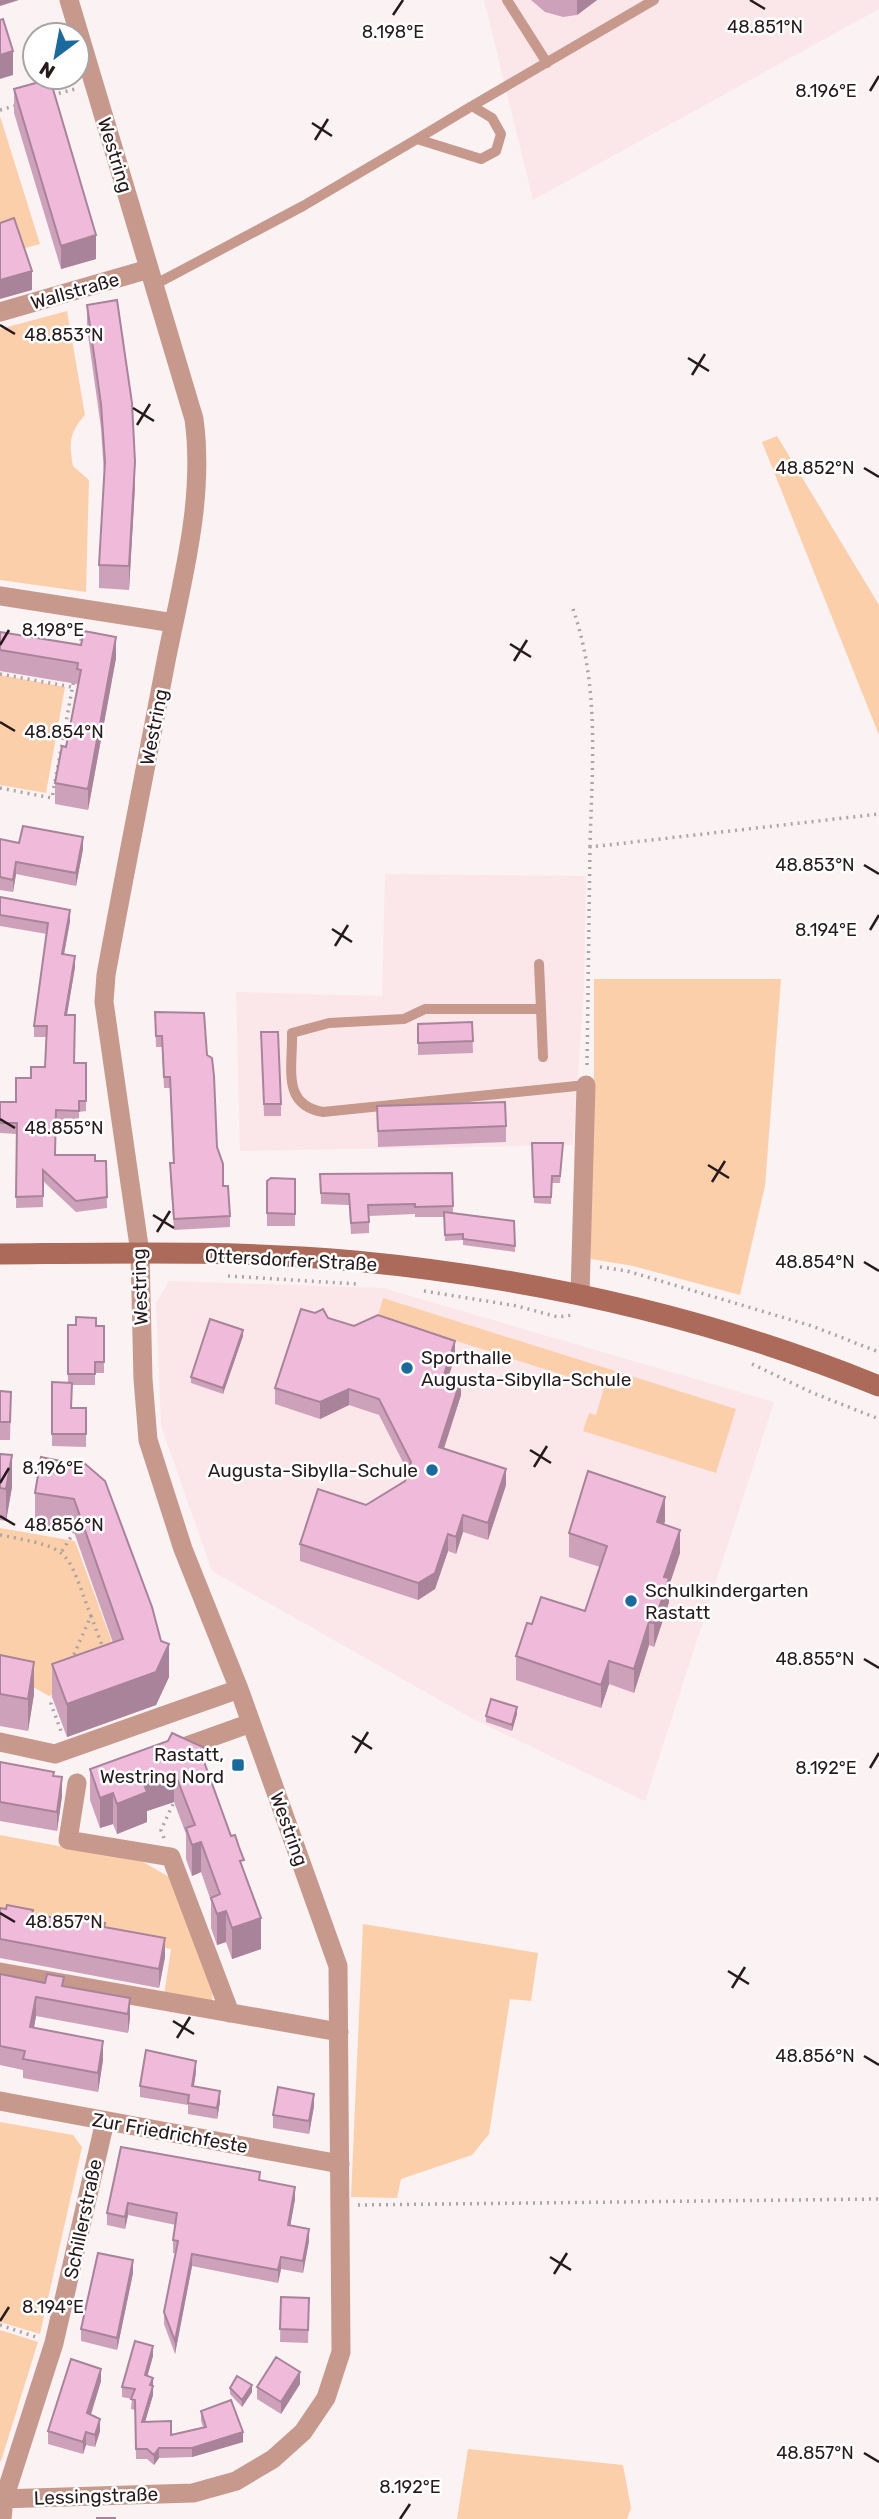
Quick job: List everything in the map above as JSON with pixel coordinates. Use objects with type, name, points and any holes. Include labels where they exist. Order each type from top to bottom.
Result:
[{"type":"street","name":"Westring","points":[[69,0],[194,419],[199,456],[198,488],[106,975],[104,1002],[140,1253],[143,1379],[148,1440],[183,1549],[239,1689],[338,1966],[341,2352],[326,2398],[303,2432],[273,2459],[236,2481],[193,2493]]},
{"type":"street","name":"Wallstraße","points":[[0,312],[152,277]]},
{"type":"street","points":[[0,596],[174,623]]},
{"type":"street","points":[[578,1304],[583,1264],[586,1085]]},
{"type":"street","name":"Ottersdorfer Straße","points":[[0,1254],[140,1253],[351,1261],[424,1269],[762,1344],[879,1386]]},
{"type":"street","points":[[0,1742],[55,1754],[239,1689]]},
{"type":"street","points":[[150,1759],[251,1723]]},
{"type":"street","points":[[66,1750],[77,1783],[68,1840],[171,1857],[230,2013]]},
{"type":"street","points":[[77,1783],[102,1776]]},
{"type":"street","points":[[0,1972],[339,2032]]},
{"type":"street","name":"Zur Friedrichfeste","points":[[0,2102],[340,2164]]},
{"type":"street","name":"Schillerstraße","points":[[2,2506],[54,2343],[105,2121]]},
{"type":"street","name":"Lessingstraße","points":[[2,2506],[193,2493]]},
{"type":"lane","points":[[508,0],[547,63]]},
{"type":"lane","points":[[152,277],[303,206],[647,2]]},
{"type":"lane","points":[[417,139],[472,159],[489,156],[500,143],[498,125],[472,106]]},
{"type":"lane","points":[[539,964],[543,1056]]},
{"type":"lane","points":[[541,1009],[425,1009],[404,1019],[329,1023],[292,1033],[293,1091],[298,1102],[308,1110],[323,1112],[586,1085]]},
{"type":"path","points":[[40,99],[94,84]]},
{"type":"path","points":[[0,110],[27,103]]},
{"type":"path","points":[[78,654],[87,608]]},
{"type":"path","points":[[573,609],[586,648],[593,716],[586,1085]]},
{"type":"path","points":[[0,674],[72,687]]},
{"type":"path","points":[[0,788],[52,797],[74,676]]},
{"type":"path","points":[[590,846],[879,814]]},
{"type":"path","points":[[583,1264],[639,1275],[812,1326],[879,1352]]},
{"type":"path","points":[[227,1276],[361,1284]]},
{"type":"path","points":[[423,1291],[517,1306],[568,1318],[578,1304]]},
{"type":"path","points":[[749,1363],[813,1393],[879,1419]]},
{"type":"path","points":[[62,1551],[78,1528]]},
{"type":"path","points":[[0,1535],[62,1551],[69,1560],[107,1659]]},
{"type":"path","points":[[68,1666],[91,1616]]},
{"type":"path","points":[[57,1691],[51,1704],[66,1750]]},
{"type":"path","points":[[338,2205],[879,2199]]},
{"type":"path","points":[[0,2325],[54,2343]]},
{"type":"shaded area","points":[[484,0],[879,0],[879,9],[533,200]]},
{"type":"shaded area","points":[[0,116],[40,244],[25,248],[20,233],[0,238]]},
{"type":"shaded area","points":[[67,311],[85,415],[73,433],[71,451],[73,466],[89,480],[86,592],[0,580],[0,329]]},
{"type":"shaded area","points":[[777,436],[879,605],[879,735],[762,442]]},
{"type":"shaded area","points":[[0,675],[65,687],[46,793],[0,785]]},
{"type":"shaded area","points":[[385,874],[586,876],[584,989],[573,1145],[240,1151],[236,992],[382,996]]},
{"type":"shaded area","points":[[594,979],[781,979],[765,1186],[740,1295],[633,1266],[591,1259],[588,1225],[594,1091]]},
{"type":"shaded area","points":[[169,1281],[383,1288],[774,1402],[645,1801],[473,1719],[212,1571],[161,1426],[156,1303]]},
{"type":"shaded area","points":[[383,1298],[736,1409],[716,1473],[583,1431],[589,1413],[596,1415],[604,1388],[378,1316]]},
{"type":"shaded area","points":[[0,1528],[75,1541],[121,1667],[49,1696],[26,1683],[0,1678]]},
{"type":"shaded area","points":[[0,1835],[143,1862],[171,1878],[213,1987],[212,2003],[164,1996],[171,1949],[0,1917]]},
{"type":"shaded area","points":[[363,1924],[538,1953],[531,2001],[510,1999],[489,2134],[472,2155],[401,2179],[397,2198],[351,2197]]},
{"type":"shaded area","points":[[0,2122],[73,2135],[82,2147],[40,2334],[0,2322]]},
{"type":"shaded area","points":[[0,2330],[38,2342],[1,2461],[0,2461]]},
{"type":"shaded area","points":[[468,2449],[623,2465],[631,2508],[627,2519],[457,2519]]},
{"type":"building","points":[[3,19],[13,51],[0,55],[0,20]]},
{"type":"building","points":[[21,87],[21,91],[54,91],[96,235],[61,246],[14,89]]},
{"type":"building","points":[[14,218],[32,271],[0,280],[0,223]]},
{"type":"building","points":[[117,300],[132,403],[135,462],[129,566],[99,565],[105,462],[101,404],[87,305]]},
{"type":"building","points":[[84,631],[116,637],[88,789],[55,783],[62,746],[66,747],[81,670],[77,669],[78,663],[0,650],[0,632],[81,645]]},
{"type":"building","points":[[23,826],[83,837],[76,873],[16,862],[13,880],[0,877],[0,839],[19,843]]},
{"type":"building","points":[[0,897],[70,910],[62,954],[75,956],[65,1015],[75,1015],[74,1063],[86,1063],[86,1101],[79,1101],[79,1111],[56,1110],[55,1155],[95,1155],[95,1161],[106,1161],[107,1197],[76,1201],[43,1170],[43,1196],[16,1197],[17,1123],[0,1123],[0,1102],[16,1102],[16,1078],[31,1078],[31,1067],[45,1067],[47,1026],[34,1026],[48,923],[0,915]]},
{"type":"building","points":[[155,1012],[204,1013],[207,1055],[212,1058],[214,1076],[217,1147],[223,1164],[223,1186],[228,1186],[230,1216],[174,1219],[170,1163],[174,1163],[170,1077],[164,1077],[162,1036],[156,1036]]},
{"type":"building","points":[[472,1022],[473,1041],[418,1043],[418,1024]]},
{"type":"building","points":[[261,1032],[278,1032],[281,1104],[264,1104]]},
{"type":"building","points":[[505,1102],[506,1126],[378,1131],[377,1106]]},
{"type":"building","points":[[532,1143],[563,1143],[560,1176],[552,1176],[551,1197],[534,1197]]},
{"type":"building","points":[[452,1173],[453,1206],[368,1205],[369,1222],[351,1223],[349,1194],[321,1193],[320,1174]]},
{"type":"building","points":[[271,1178],[295,1179],[295,1214],[267,1213],[267,1181]]},
{"type":"building","points":[[444,1212],[514,1221],[515,1246],[463,1239],[463,1234],[445,1235]]},
{"type":"building","name":"Augusta-Sibylla-Schule","points":[[301,1309],[315,1313],[323,1309],[328,1318],[354,1326],[378,1315],[455,1341],[444,1374],[461,1379],[439,1447],[506,1469],[488,1523],[463,1515],[456,1537],[448,1534],[435,1573],[418,1583],[300,1544],[318,1489],[366,1505],[405,1481],[411,1462],[379,1399],[349,1389],[320,1402],[275,1388]]},
{"type":"building","points":[[76,1317],[96,1318],[96,1326],[104,1326],[104,1362],[95,1362],[95,1374],[68,1374],[68,1325],[76,1325]]},
{"type":"building","points":[[210,1319],[243,1330],[223,1388],[191,1377]]},
{"type":"building","points":[[52,1382],[72,1383],[71,1408],[86,1408],[86,1434],[52,1434]]},
{"type":"building","points":[[0,1391],[11,1392],[10,1422],[0,1422]]},
{"type":"building","points":[[0,1454],[12,1455],[6,1489],[0,1488]]},
{"type":"building","points":[[41,1457],[80,1465],[83,1462],[105,1481],[152,1607],[161,1641],[169,1644],[156,1672],[67,1704],[52,1664],[123,1639],[74,1499],[35,1493]]},
{"type":"building","name":"Schulkindergarten Rastatt","points":[[588,1471],[665,1497],[657,1522],[680,1530],[664,1577],[669,1578],[654,1623],[649,1622],[634,1669],[609,1661],[601,1685],[516,1656],[527,1623],[532,1624],[541,1597],[585,1611],[607,1546],[569,1533]]},
{"type":"building","points":[[0,1655],[34,1662],[28,1699],[0,1694]]},
{"type":"building","points":[[491,1699],[517,1707],[512,1725],[486,1716]]},
{"type":"building","points":[[172,1733],[205,1748],[202,1756],[231,1836],[235,1835],[244,1860],[240,1861],[261,1918],[232,1928],[226,1911],[217,1914],[211,1898],[220,1894],[201,1842],[192,1845],[186,1828],[195,1825],[174,1771],[143,1782],[147,1792],[117,1804],[113,1793],[100,1798],[90,1769],[168,1741]]},
{"type":"building","points":[[0,1762],[54,1772],[53,1776],[62,1777],[57,1812],[0,1802]]},
{"type":"building","points":[[7,1905],[33,1910],[32,1914],[79,1922],[79,1919],[105,1923],[104,1927],[165,1938],[159,1969],[0,1939],[0,1908],[6,1909]]},
{"type":"building","points":[[0,1974],[45,1983],[47,1974],[64,1977],[62,1986],[130,1998],[128,2014],[36,1997],[30,2027],[103,2041],[98,2073],[23,2059],[25,2051],[0,2046]]},
{"type":"building","points":[[146,2050],[196,2061],[192,2086],[220,2091],[217,2108],[188,2103],[189,2095],[140,2086]]},
{"type":"building","points":[[278,2087],[314,2094],[309,2121],[273,2115]]},
{"type":"building","points":[[121,2147],[260,2172],[259,2180],[295,2187],[288,2225],[309,2229],[303,2261],[281,2257],[278,2270],[192,2254],[175,2341],[164,2312],[178,2241],[173,2240],[177,2213],[128,2203],[125,2217],[107,2213]]},
{"type":"building","points":[[98,2253],[133,2260],[117,2338],[81,2329]]},
{"type":"building","points":[[281,2297],[309,2298],[308,2330],[280,2329]]},
{"type":"building","points":[[135,2341],[153,2346],[145,2375],[153,2378],[150,2385],[153,2386],[142,2422],[171,2421],[171,2435],[206,2427],[201,2411],[231,2400],[243,2432],[192,2448],[159,2448],[154,2455],[147,2449],[136,2449],[135,2400],[131,2399],[135,2389],[122,2387]]},
{"type":"building","points":[[276,2357],[300,2372],[281,2402],[257,2387]]},
{"type":"building","points":[[71,2359],[101,2369],[87,2413],[100,2419],[95,2435],[86,2432],[83,2442],[48,2431]]},
{"type":"building","points":[[237,2376],[252,2385],[242,2400],[230,2388]]},
{"type":"place","name":"Sporthalle Augusta-Sibylla-Schule","points":[[407,1368]]},
{"type":"place","name":"Augusta-Sibylla-Schule","points":[[432,1470]]},
{"type":"place","name":"Schulkindergarten Rastatt","points":[[631,1601]]},
{"type":"place","name":"Rastatt, Westring Nord","points":[[238,1765]]}]
